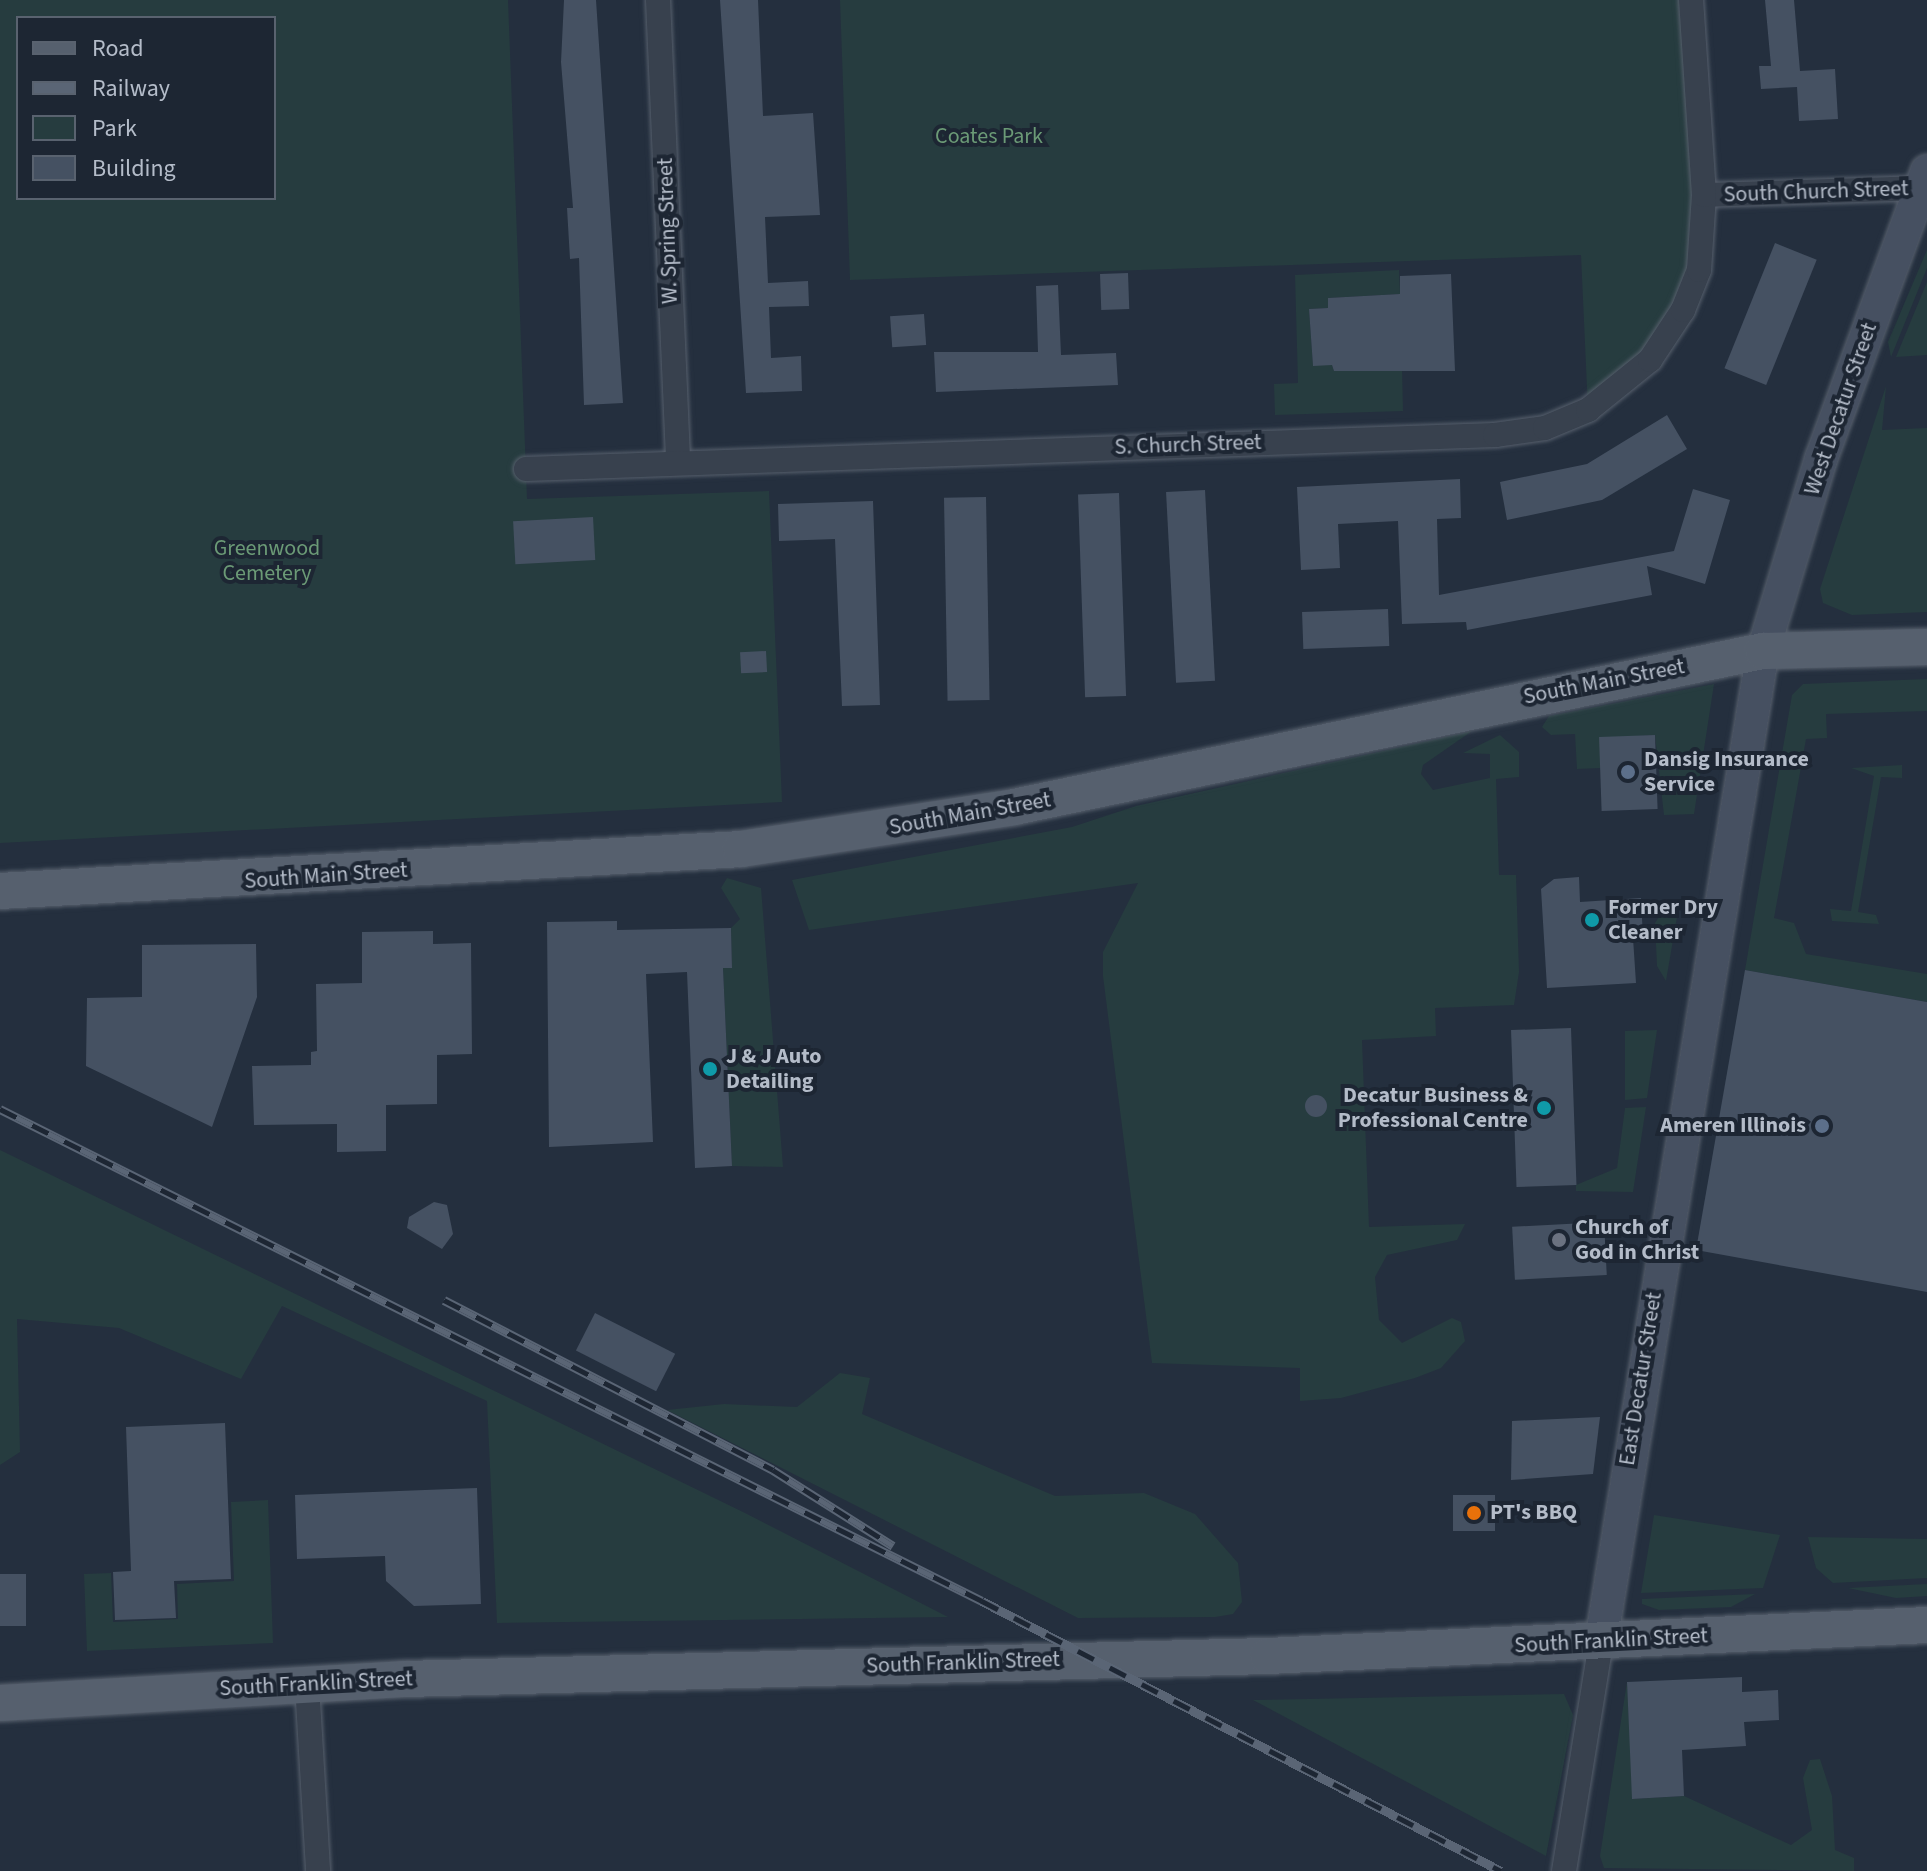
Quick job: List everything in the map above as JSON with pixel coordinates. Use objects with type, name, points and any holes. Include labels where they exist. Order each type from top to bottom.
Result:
[{"type":"main road","name":"South Main Street","points":[[0,891],[727,850],[879,831],[1763,651],[1927,647]]},
{"type":"main road","name":"South Franklin Street","points":[[0,1703],[307,1684],[1601,1642],[1927,1625]]},
{"type":"street","name":"W. Spring Street","points":[[658,0],[678,462]]},
{"type":"street","name":"S. Church Street","points":[[526,469],[1495,435],[1545,428],[1588,410],[1629,380],[1661,345],[1699,270],[1704,195],[1691,0]]},
{"type":"street","name":"South Church Street","points":[[1704,195],[1925,182]]},
{"type":"street","name":"West Decatur Street","points":[[1763,651],[1821,459],[1925,182]]},
{"type":"street","name":"East Decatur Street","points":[[1564,1871],[1763,651]]},
{"type":"street","points":[[307,1684],[318,1871]]},
{"type":"green space","name":"Greenwood Cemetery","points":[[0,0],[508,0],[527,499],[769,491],[782,802],[0,843]]},
{"type":"green space","name":"Coates Park","points":[[840,0],[1691,0],[1705,226],[1683,310],[1588,410],[1581,255],[850,280]]},
{"type":"green space","points":[[1927,250],[1927,268],[1891,357],[1888,342]]},
{"type":"green space","points":[[1399,270],[1400,294],[1328,298],[1328,308],[1309,309],[1313,365],[1332,365],[1334,371],[1402,367],[1403,411],[1275,415],[1274,384],[1298,383],[1295,275]]},
{"type":"green space","points":[[1927,282],[1927,355],[1896,357]]},
{"type":"green space","points":[[1886,386],[1882,430],[1927,428],[1927,612],[1852,615],[1823,603],[1820,589]]},
{"type":"green space","points":[[1927,679],[1927,711],[1826,714],[1827,738],[1806,739],[1774,918],[1794,923],[1806,954],[1927,974],[1927,1002],[1745,970],[1792,695],[1803,684]]},
{"type":"green space","points":[[1714,684],[1694,814],[1664,815],[1655,735],[1600,738],[1601,768],[1577,769],[1575,734],[1551,735],[1542,727],[1549,716]]},
{"type":"green space","points":[[1472,731],[1423,765],[1421,774],[1433,790],[1490,778],[1490,754],[1463,753],[1500,735],[1519,752],[1519,777],[1496,779],[1499,875],[1516,875],[1519,972],[1514,1005],[1435,1008],[1436,1036],[1362,1040],[1369,1227],[1465,1224],[1457,1240],[1387,1255],[1375,1277],[1379,1320],[1402,1343],[1452,1318],[1461,1322],[1465,1341],[1441,1368],[1415,1378],[1341,1398],[1300,1401],[1300,1368],[1152,1363],[1103,976],[1103,952],[1138,883],[809,930],[792,880],[1072,827],[1136,806]]},
{"type":"green space","points":[[1902,765],[1902,778],[1881,777],[1858,912],[1876,915],[1879,924],[1832,921],[1830,909],[1851,911],[1874,776],[1851,768]]},
{"type":"green space","points":[[727,878],[761,888],[783,1167],[732,1166],[723,968],[732,968],[731,928],[740,919],[721,888]]},
{"type":"green space","points":[[1678,911],[1666,981],[1657,966],[1655,923],[1662,912]]},
{"type":"green space","points":[[1657,1030],[1647,1098],[1625,1100],[1625,1031]]},
{"type":"green space","points":[[1646,1107],[1633,1192],[1576,1191],[1576,1185],[1617,1168],[1625,1108]]},
{"type":"green space","points":[[0,1150],[745,1513],[948,1617],[497,1623],[487,1401],[282,1306],[241,1379],[119,1328],[17,1319],[20,1452],[0,1465]]},
{"type":"green space","points":[[840,1373],[870,1378],[862,1414],[1055,1496],[1144,1493],[1195,1514],[1238,1563],[1242,1602],[1233,1614],[1215,1617],[1078,1618],[667,1410],[724,1404],[797,1407]]},
{"type":"green space","points":[[268,1500],[273,1643],[87,1651],[84,1574],[111,1573],[113,1622],[178,1619],[177,1584],[234,1581],[231,1502]]},
{"type":"green space","points":[[1654,1515],[1780,1535],[1763,1588],[1641,1593]]},
{"type":"green space","points":[[1808,1537],[1927,1539],[1927,1578],[1833,1583],[1816,1568]]},
{"type":"green space","points":[[1927,1584],[1927,1596],[1896,1598],[1848,1588]]},
{"type":"green space","points":[[1755,1594],[1731,1607],[1659,1610],[1642,1604],[1642,1599]]},
{"type":"green space","points":[[1627,1682],[1633,1799],[1684,1796],[1791,1845],[1812,1830],[1803,1778],[1810,1760],[1820,1759],[1832,1796],[1835,1850],[1854,1858],[1854,1871],[1604,1868],[1600,1856]]},
{"type":"green space","points":[[1564,1694],[1573,1715],[1546,1856],[1253,1700]]},
{"type":"building","points":[[564,0],[596,0],[623,403],[584,405],[579,258],[570,259],[567,208],[573,208],[561,62]]},
{"type":"building","points":[[720,0],[758,0],[763,116],[813,113],[820,215],[765,217],[768,283],[808,281],[809,306],[769,307],[771,358],[801,356],[802,391],[746,393]]},
{"type":"building","points":[[1765,0],[1794,0],[1800,71],[1835,69],[1838,119],[1799,121],[1797,87],[1761,89],[1759,66],[1771,66]]},
{"type":"building","points":[[1775,243],[1817,260],[1766,385],[1724,368]]},
{"type":"building","points":[[1128,273],[1129,309],[1101,310],[1100,274]]},
{"type":"building","points":[[1451,274],[1455,371],[1334,371],[1332,365],[1313,366],[1309,309],[1328,308],[1328,298],[1400,294],[1400,276]]},
{"type":"building","points":[[1058,285],[1061,355],[1116,353],[1118,385],[936,392],[934,352],[1038,352],[1036,286]]},
{"type":"building","points":[[924,314],[926,345],[892,347],[890,316]]},
{"type":"building","points":[[1667,415],[1687,449],[1602,500],[1507,520],[1500,482],[1587,464]]},
{"type":"building","points":[[1460,479],[1461,518],[1437,519],[1439,595],[1674,551],[1693,489],[1730,500],[1705,584],[1647,566],[1652,595],[1467,630],[1466,622],[1402,624],[1398,521],[1338,524],[1340,568],[1301,570],[1297,487]]},
{"type":"building","points":[[1205,490],[1215,681],[1176,683],[1166,492]]},
{"type":"building","points":[[1119,493],[1126,696],[1085,697],[1078,494]]},
{"type":"building","points":[[986,497],[990,700],[948,701],[944,498]]},
{"type":"building","points":[[873,501],[880,705],[842,706],[835,539],[779,541],[778,504]]},
{"type":"building","points":[[593,517],[595,560],[515,564],[513,521]]},
{"type":"building","points":[[1388,609],[1389,646],[1303,649],[1302,612]]},
{"type":"building","points":[[766,651],[767,672],[741,673],[740,652]]},
{"type":"building","name":"Dansig Insurance Service","points":[[1655,735],[1658,809],[1602,811],[1599,737]]},
{"type":"building","name":"Former Dry Cleaner","points":[[1579,877],[1580,902],[1641,898],[1643,938],[1633,938],[1636,983],[1547,988],[1541,889],[1554,879]]},
{"type":"building","points":[[617,921],[617,930],[731,928],[732,968],[723,968],[732,1166],[695,1168],[687,972],[646,974],[653,1142],[549,1147],[547,922]]},
{"type":"building","points":[[433,931],[433,944],[471,943],[472,1054],[437,1055],[437,1104],[386,1105],[386,1151],[337,1152],[337,1124],[254,1125],[252,1066],[311,1065],[311,1052],[317,1051],[316,984],[362,983],[362,932]]},
{"type":"building","points":[[256,944],[257,997],[212,1127],[86,1066],[87,998],[142,997],[142,945]]},
{"type":"building","name":"Ameren Illinois","points":[[1745,970],[1927,1002],[1927,1292],[1696,1250]]},
{"type":"building","name":"Decatur Business & Professional Centre","points":[[1571,1028],[1576,1185],[1517,1187],[1511,1030]]},
{"type":"building","points":[[1316,1095],[1324,1098],[1327,1106],[1324,1114],[1316,1117],[1308,1114],[1305,1106],[1308,1098]]},
{"type":"building","points":[[434,1202],[447,1205],[453,1234],[442,1249],[407,1228],[409,1217]]},
{"type":"building","name":"Church of God in Christ","points":[[1604,1222],[1607,1275],[1515,1280],[1512,1227]]},
{"type":"building","points":[[595,1313],[675,1354],[656,1391],[576,1350]]},
{"type":"building","points":[[1600,1417],[1593,1474],[1511,1480],[1512,1421]]},
{"type":"building","points":[[225,1423],[231,1579],[174,1581],[176,1618],[115,1620],[113,1572],[131,1571],[126,1427]]},
{"type":"building","points":[[477,1488],[481,1604],[414,1606],[386,1581],[385,1556],[297,1559],[295,1495]]},
{"type":"building","name":"PT's BBQ","points":[[1453,1495],[1495,1495],[1495,1531],[1453,1531]]},
{"type":"building","points":[[0,1574],[26,1574],[26,1626],[0,1626]]},
{"type":"building","points":[[1742,1677],[1742,1692],[1778,1690],[1779,1720],[1744,1722],[1746,1746],[1682,1750],[1684,1796],[1632,1799],[1627,1682]]},
{"type":"railway","points":[[0,1109],[982,1601],[1501,1871]]},
{"type":"railway","points":[[444,1300],[773,1470],[893,1546]]},
{"type":"place","name":"Dansig Insurance Service","points":[[1628,772]]},
{"type":"place","name":"Former Dry Cleaner","points":[[1592,920]]},
{"type":"place","name":"J & J Auto Detailing","points":[[710,1069]]},
{"type":"place","name":"Decatur Business & Professional Centre","points":[[1544,1108]]},
{"type":"place","name":"Ameren Illinois","points":[[1822,1126]]},
{"type":"place","name":"Church of God in Christ","points":[[1559,1240]]},
{"type":"place","name":"PT's BBQ","points":[[1474,1513]]}]
